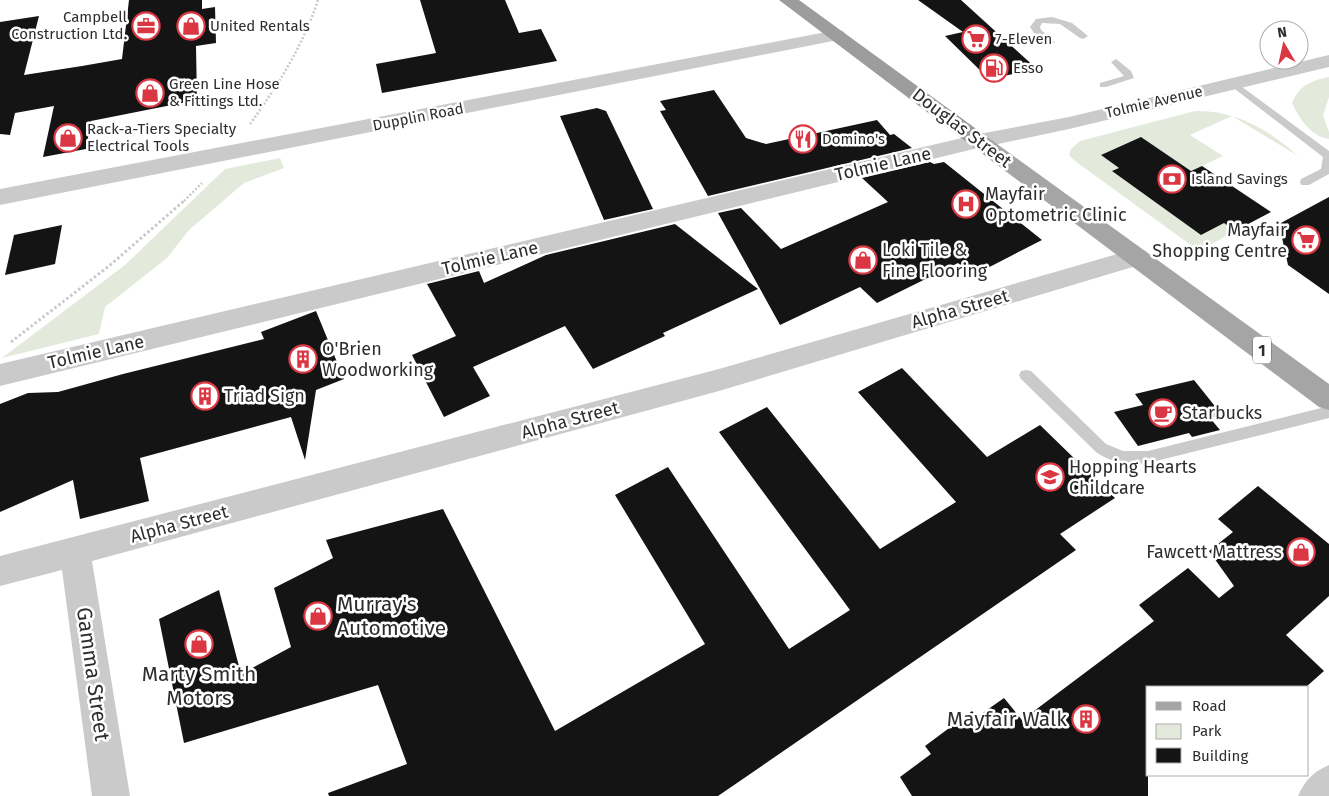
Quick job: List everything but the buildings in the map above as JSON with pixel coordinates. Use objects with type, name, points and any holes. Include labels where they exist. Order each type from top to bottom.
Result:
[{"type":"highway","name":"Douglas Street","points":[[788,0],[979,141]]},
{"type":"main road","name":"Douglas Street","points":[[979,141],[1329,399]]},
{"type":"street","name":"Dupplin Road","points":[[0,197],[837,35]]},
{"type":"street","name":"Tolmie Avenue","points":[[979,141],[1069,123],[1329,61]]},
{"type":"street","name":"Tolmie Lane","points":[[0,375],[979,141]]},
{"type":"street","name":"Alpha Street","points":[[0,571],[719,380],[1138,257]]},
{"type":"street","name":"Gamma Street","points":[[75,552],[111,796]]},
{"type":"street","points":[[1317,796],[1329,784]]},
{"type":"lane","points":[[1050,42],[1035,28],[1039,21],[1051,19],[1064,22],[1084,36]]},
{"type":"lane","points":[[1102,86],[1129,78],[1128,73],[1116,62]]},
{"type":"lane","points":[[1234,84],[1329,156],[1326,171],[1305,182]]},
{"type":"lane","points":[[1026,375],[1101,448],[1110,455],[1120,458],[1148,457],[1329,412]]},
{"type":"green space","points":[[1329,77],[1329,97],[1323,115],[1329,132],[1329,139],[1311,131],[1302,121],[1292,103],[1298,92],[1306,85]]},
{"type":"green space","points":[[1195,111],[1232,116],[1190,135],[1223,156],[1191,171],[1141,137],[1101,155],[1119,168],[1113,171],[1201,235],[1224,223],[1235,231],[1199,251],[1069,155],[1071,149],[1080,141]]},
{"type":"green space","points":[[1233,116],[1263,130],[1298,156]]},
{"type":"green space","points":[[280,158],[284,168],[244,183],[189,230],[167,258],[105,307],[99,334],[2,358],[125,265],[225,169]]},
{"type":"place","name":"Campbell Construction Ltd.","points":[[146,26]]},
{"type":"place","name":"United Rentals","points":[[191,26]]},
{"type":"place","name":"7-Eleven","points":[[976,39]]},
{"type":"place","name":"Esso","points":[[994,68]]},
{"type":"place","name":"Green Line Hose & Fittings Ltd.","points":[[150,93]]},
{"type":"place","name":"Rack-a-Tiers Specialty Electrical Tools","points":[[68,138]]},
{"type":"place","name":"Domino's","points":[[803,139]]},
{"type":"place","name":"Island Savings","points":[[1172,179]]},
{"type":"place","name":"Mayfair Optometric Clinic","points":[[966,204]]},
{"type":"place","name":"Mayfair Shopping Centre","points":[[1306,240]]},
{"type":"place","name":"Loki Tile & Fine Flooring","points":[[863,260]]},
{"type":"place","name":"O'Brien Woodworking","points":[[303,359]]},
{"type":"place","name":"Triad Sign","points":[[205,396]]},
{"type":"place","name":"Starbucks","points":[[1163,413]]},
{"type":"place","name":"Hopping Hearts Childcare","points":[[1050,477]]},
{"type":"place","name":"Fawcett Mattress","points":[[1301,552]]},
{"type":"place","name":"Murray's Automotive","points":[[318,616]]},
{"type":"place","name":"Marty Smith Motors","points":[[199,644]]},
{"type":"place","name":"Mayfair Walk","points":[[1086,719]]}]
